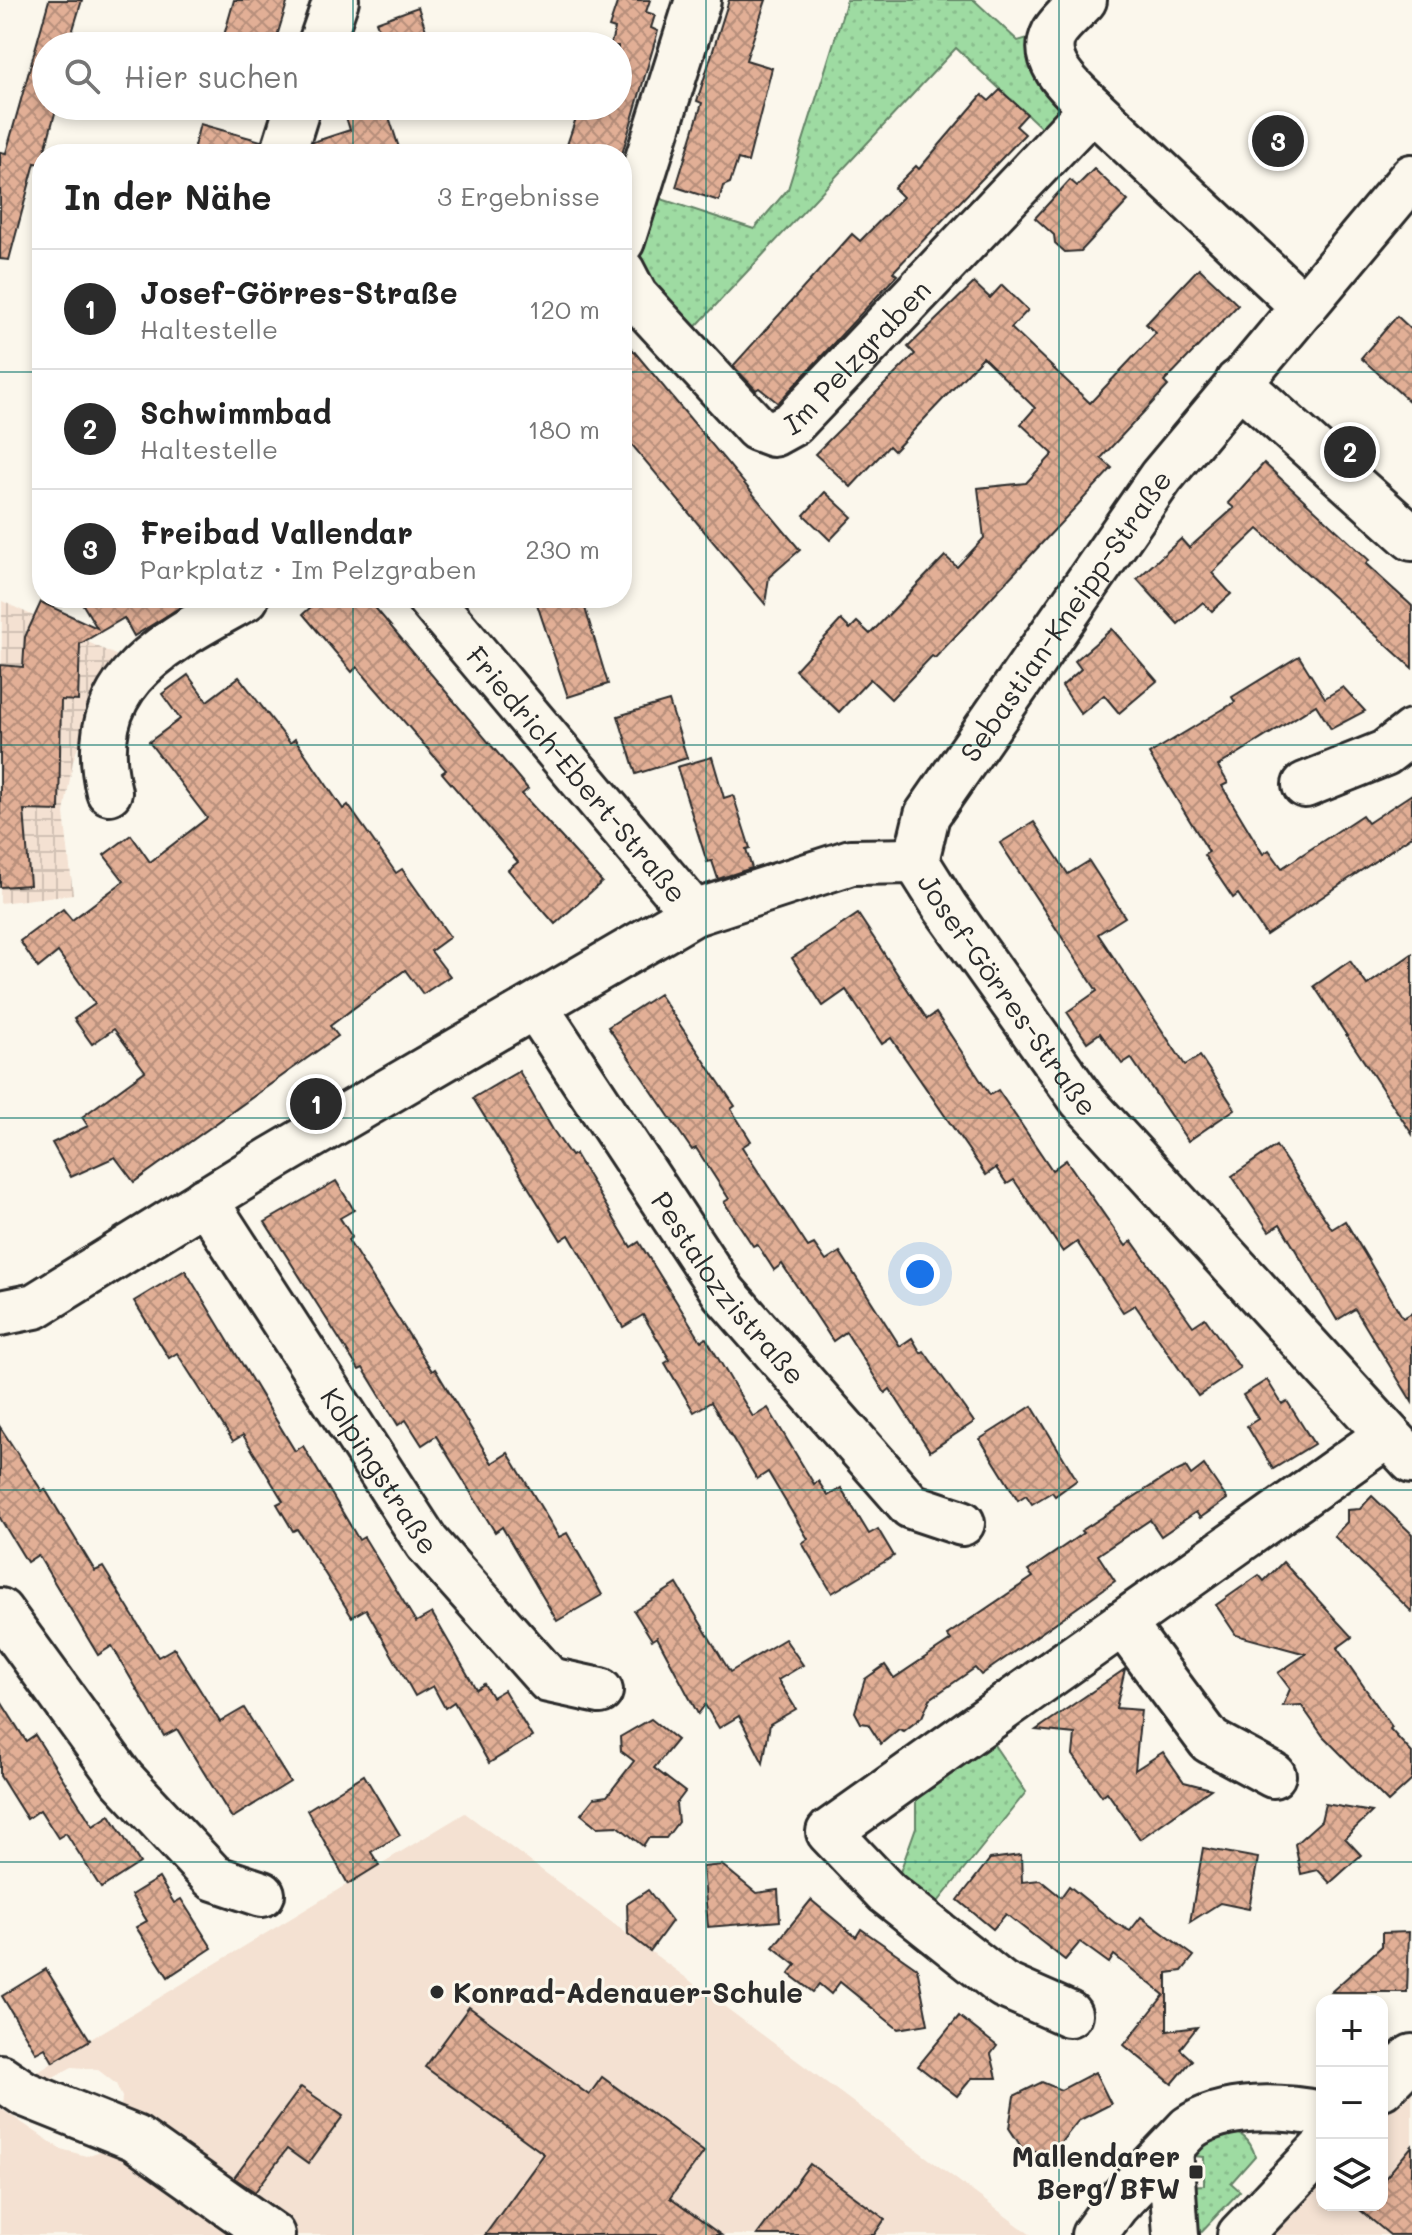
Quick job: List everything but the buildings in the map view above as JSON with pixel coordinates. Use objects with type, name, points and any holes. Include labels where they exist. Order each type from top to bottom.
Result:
[{"type":"street","points":[[325,32],[336,0]]},
{"type":"street","points":[[632,209],[698,0]]},
{"type":"street","points":[[1084,0],[1054,34],[1052,54],[1060,75],[1304,307]]},
{"type":"street","name":"Im Pelzgraben","points":[[632,290],[739,411],[757,428],[773,434],[793,423],[1092,108]]},
{"type":"street","points":[[286,144],[294,120]]},
{"type":"street","name":"Sebastian-Kneipp-Straße","points":[[916,861],[927,815],[1161,477],[1412,177]]},
{"type":"street","points":[[1238,382],[1412,538]]},
{"type":"street","points":[[109,792],[103,766],[105,735],[113,698],[138,668],[168,645],[229,608]]},
{"type":"street","name":"Friedrich-Ebert-Straße","points":[[437,608],[694,913]]},
{"type":"street","points":[[1305,785],[1385,753],[1412,732]]},
{"type":"street","name":"Josef-Görres-Straße","points":[[0,1313],[35,1306],[205,1200],[694,913],[851,862],[916,861],[945,907],[1082,1100],[1399,1448]]},
{"type":"street","name":"Pestalozzistraße","points":[[536,1008],[734,1304],[911,1506],[962,1523]]},
{"type":"street","name":"Kolpingstraße","points":[[205,1200],[427,1543],[549,1680],[600,1691]]},
{"type":"street","points":[[1069,2014],[1003,1985],[887,1893],[829,1832],[1124,1625],[1399,1448]]},
{"type":"street","points":[[0,1611],[122,1779],[193,1856],[214,1878],[262,1894]]},
{"type":"street","points":[[1124,1625],[1210,1741],[1273,1775]]},
{"type":"street","points":[[1388,2081],[1412,2057]]},
{"type":"street","points":[[0,2077],[25,2094],[135,2138],[272,2235]]},
{"type":"street","points":[[1128,2200],[1204,2118],[1271,2108],[1316,2113]]},
{"type":"street","points":[[1240,2235],[1316,2155]]},
{"type":"street","points":[[1128,2200],[1147,2235]]},
{"type":"street","points":[[1128,2200],[1176,2235]]},
{"type":"shaded area","points":[[2,601],[128,661],[90,713],[73,761],[64,813],[73,894],[0,903]]},
{"type":"shaded area","name":"Konrad-Adenauer-Schule","points":[[465,1813],[1031,2235],[0,2235],[0,2108],[61,2149],[86,2156],[110,2148],[120,2122],[122,2097],[116,2084],[97,2069],[72,2067],[44,2082],[33,2074]]},
{"type":"shaded area","points":[[1412,2087],[1412,2235],[1264,2235],[1316,2182],[1316,2211],[1388,2211],[1388,2111]]},
{"type":"green space","points":[[847,0],[974,0],[1018,41],[1038,35],[1054,86],[1057,111],[1054,123],[1048,134],[956,48],[688,335],[635,272],[633,251],[652,196],[754,229],[788,189]]},
{"type":"green space","points":[[988,1736],[1026,1792],[930,1912],[901,1881],[900,1872],[916,1827],[916,1793]]},
{"type":"green space","points":[[1224,2128],[1244,2137],[1255,2156],[1231,2183],[1240,2191],[1198,2235],[1185,2235],[1189,2186],[1204,2185],[1204,2157],[1194,2156],[1195,2150]]},
{"type":"place","name":"Freibad Vallendar","points":[[1278,141]]},
{"type":"place","name":"Schwimmbad","points":[[1350,452]]},
{"type":"place","name":"Josef-Görres-Straße","points":[[316,1104]]},
{"type":"place","name":"Konrad-Adenauer-Schule","points":[[437,1992]]},
{"type":"place","name":"Mallendarer Berg/BFW","points":[[1196,2172]]}]
